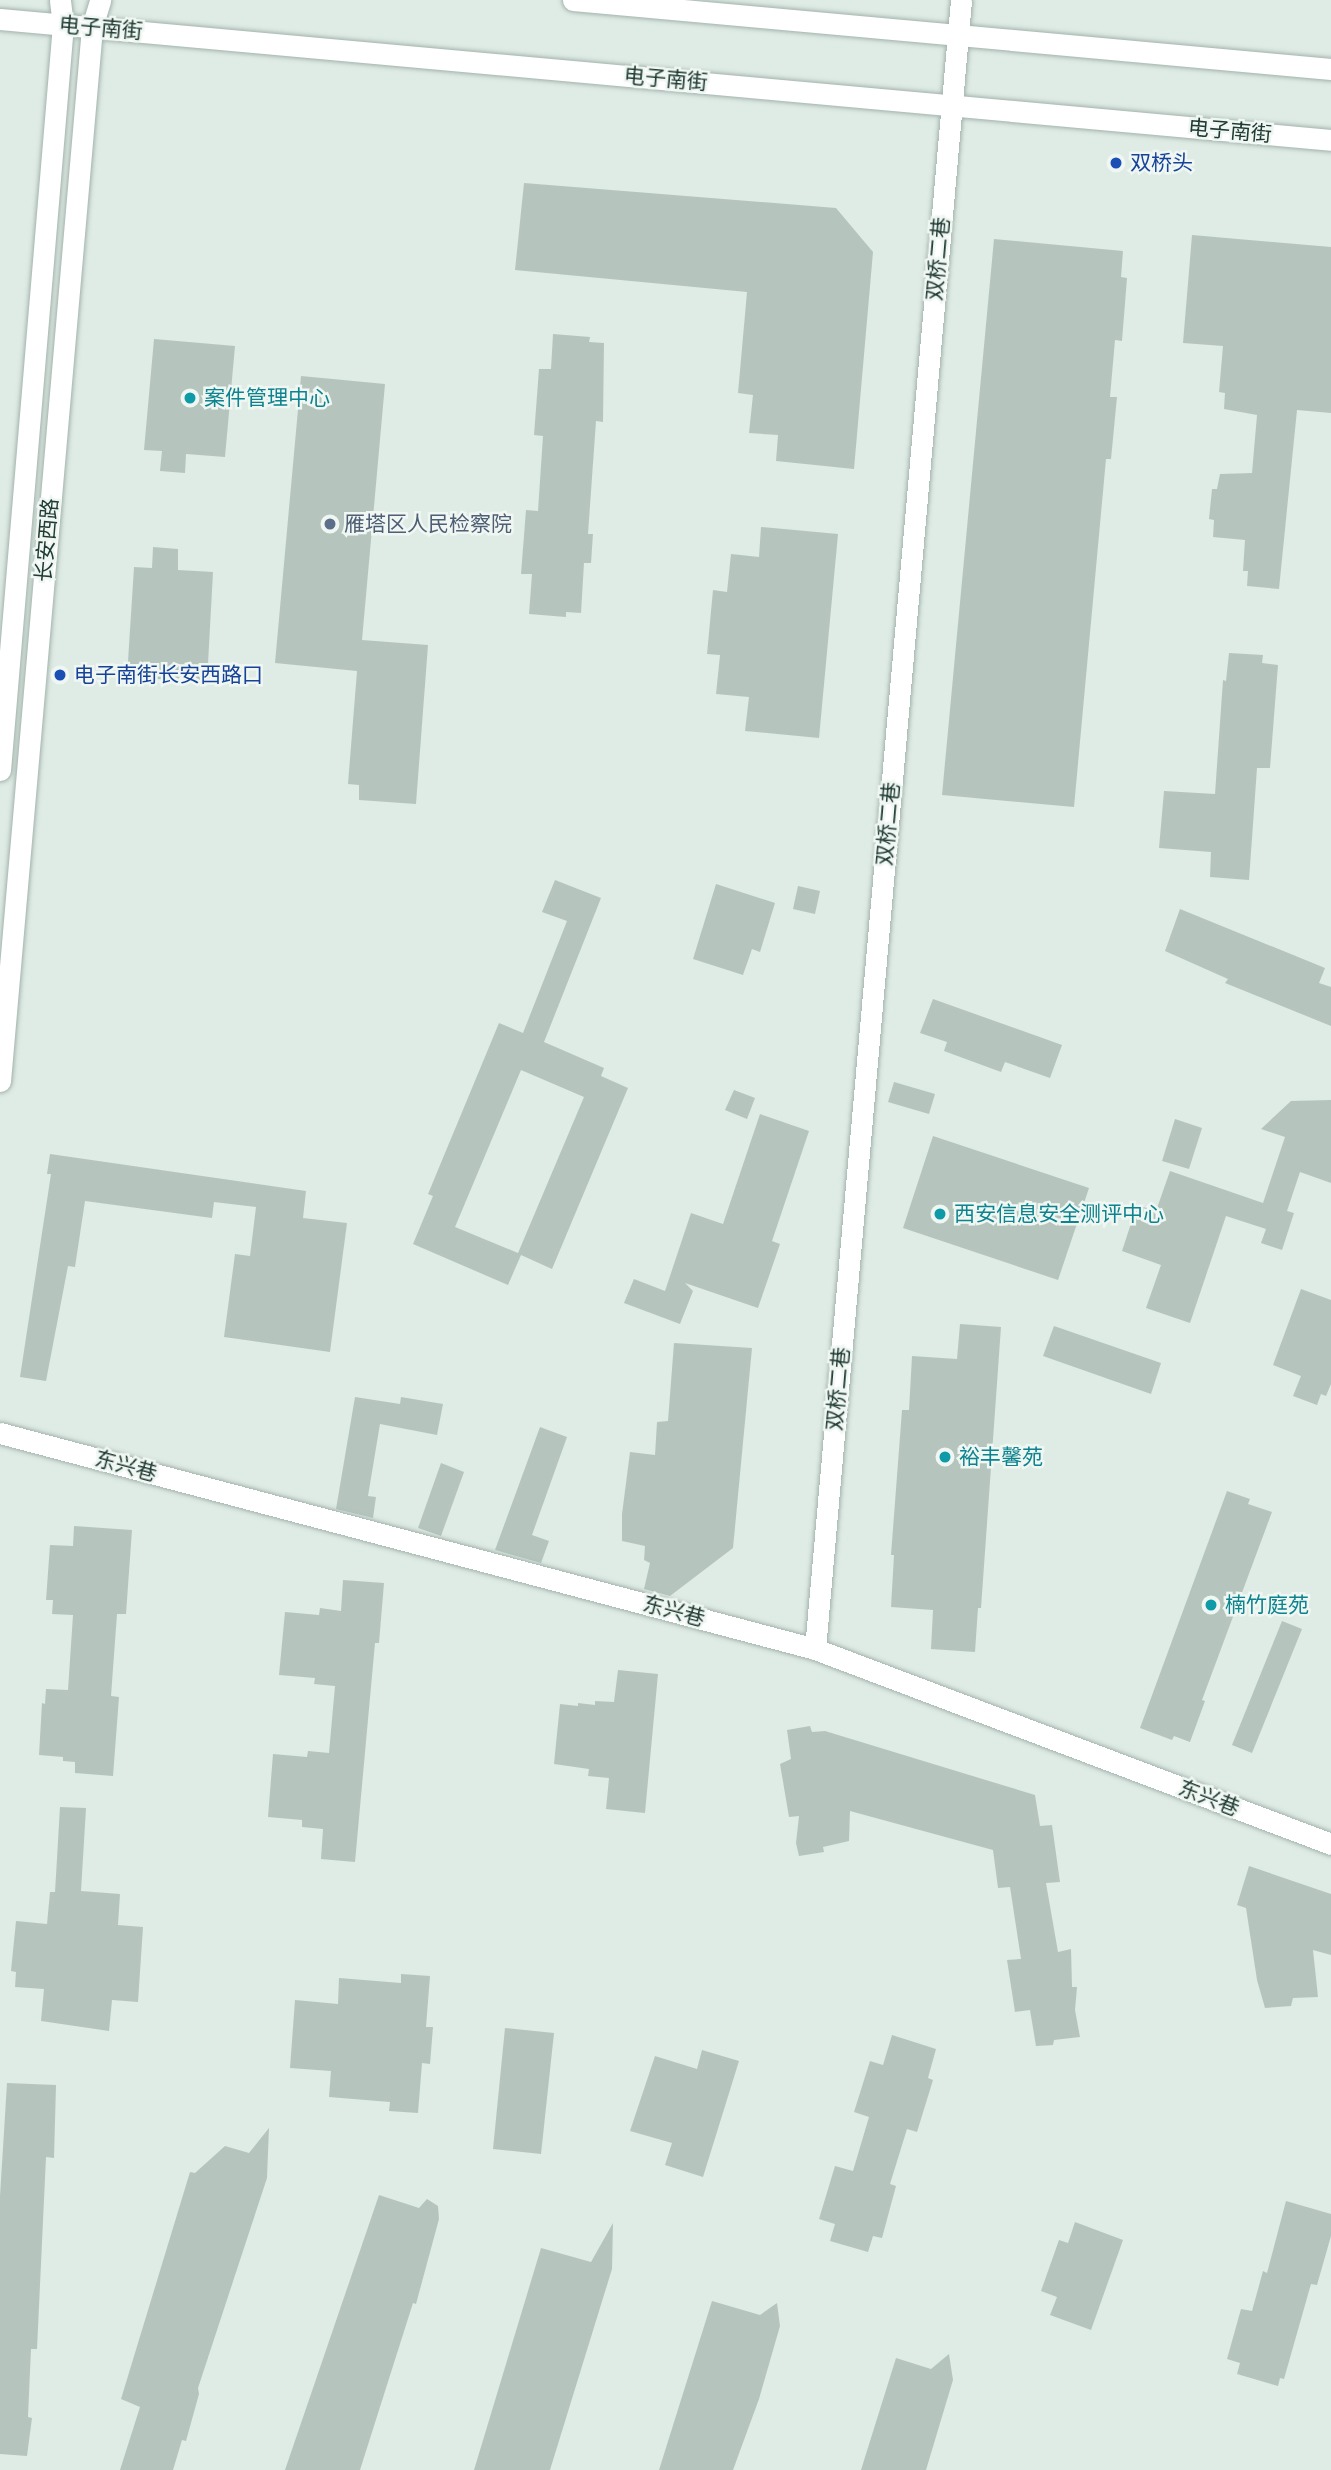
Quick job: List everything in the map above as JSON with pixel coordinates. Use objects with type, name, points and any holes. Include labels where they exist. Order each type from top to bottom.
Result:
[{"type":"main road","name":"长安西路","points":[[0,770],[63,25],[60,0]]},
{"type":"main road","name":"长安西路","points":[[0,1081],[92,27],[100,0]]},
{"type":"main road","points":[[573,0],[1331,69]]},
{"type":"main road","name":"双桥二巷","points":[[815,1648],[961,0]]},
{"type":"main road","name":"电子南街","points":[[0,19],[1331,140]]},
{"type":"main road","name":"东兴巷","points":[[0,1433],[815,1648],[1331,1844]]},
{"type":"building","points":[[524,183],[836,208],[873,252],[854,469],[776,461],[778,435],[749,433],[753,395],[738,393],[747,292],[515,270]]},
{"type":"building","points":[[1192,235],[1331,247],[1331,413],[1297,410],[1279,589],[1247,586],[1248,571],[1243,571],[1245,540],[1213,537],[1214,520],[1209,519],[1212,489],[1217,489],[1220,474],[1252,473],[1257,415],[1224,409],[1225,393],[1219,392],[1223,346],[1183,343]]},
{"type":"building","points":[[994,239],[1123,251],[1121,277],[1127,278],[1122,341],[1115,340],[1110,397],[1117,397],[1111,459],[1106,459],[1074,807],[942,795]]},
{"type":"building","points":[[553,334],[590,337],[589,342],[604,343],[603,422],[596,421],[588,534],[593,534],[591,563],[584,563],[581,613],[566,612],[566,617],[529,614],[532,574],[521,574],[526,510],[538,511],[543,436],[534,435],[539,369],[551,369]]},
{"type":"building","name":"案件管理中心","points":[[154,339],[235,346],[225,457],[186,454],[185,473],[160,471],[162,451],[144,450]]},
{"type":"building","name":"雁塔区人民检察院","points":[[301,376],[385,384],[362,640],[428,645],[416,804],[359,800],[359,785],[348,784],[357,671],[275,663]]},
{"type":"building","points":[[761,527],[838,534],[819,738],[745,731],[749,697],[716,694],[720,655],[707,654],[713,590],[727,592],[731,554],[759,557]]},
{"type":"building","points":[[153,547],[178,549],[178,570],[213,572],[207,682],[127,677],[134,567],[152,568]]},
{"type":"building","points":[[1229,653],[1263,655],[1262,663],[1278,665],[1270,768],[1257,768],[1249,880],[1210,877],[1211,852],[1159,848],[1164,791],[1215,794],[1223,680],[1226,681]]},
{"type":"building","points":[[555,880],[601,898],[544,1042],[604,1068],[601,1076],[628,1088],[552,1269],[521,1255],[508,1285],[413,1244],[433,1196],[428,1194],[499,1023],[523,1033],[567,921],[542,912]],"holes":[[[521,1070],[584,1097],[518,1253],[455,1227]]]},
{"type":"building","points":[[716,884],[775,903],[760,952],[752,949],[743,975],[693,959]]},
{"type":"building","points":[[798,886],[820,891],[815,914],[793,909]]},
{"type":"building","points":[[1180,909],[1325,968],[1319,983],[1331,987],[1331,1026],[1225,983],[1228,979],[1165,951]]},
{"type":"building","points":[[933,999],[1062,1045],[1050,1078],[1005,1062],[1001,1072],[944,1051],[947,1042],[920,1033]]},
{"type":"building","points":[[894,1082],[935,1094],[929,1114],[888,1102]]},
{"type":"building","points":[[734,1090],[755,1098],[747,1119],[725,1110]]},
{"type":"building","points":[[1331,1100],[1331,1183],[1300,1172],[1287,1211],[1294,1213],[1282,1250],[1261,1243],[1266,1229],[1226,1216],[1190,1323],[1146,1308],[1161,1265],[1122,1251],[1137,1205],[1156,1211],[1170,1171],[1263,1203],[1285,1137],[1261,1129],[1291,1101]]},
{"type":"building","points":[[760,1114],[809,1131],[772,1241],[780,1244],[758,1308],[685,1283],[693,1291],[680,1324],[624,1303],[634,1279],[665,1291],[691,1213],[723,1224]]},
{"type":"building","points":[[1175,1119],[1202,1128],[1189,1169],[1162,1161]]},
{"type":"building","name":"西安信息安全测评中心","points":[[933,1136],[1089,1188],[1058,1280],[903,1228]]},
{"type":"building","points":[[50,1154],[306,1191],[303,1218],[347,1223],[330,1352],[224,1337],[235,1254],[250,1256],[256,1207],[214,1202],[212,1218],[85,1201],[75,1267],[68,1266],[46,1381],[20,1377],[51,1174],[47,1174]]},
{"type":"building","points":[[1301,1289],[1331,1300],[1331,1384],[1326,1396],[1321,1394],[1317,1405],[1293,1396],[1301,1376],[1273,1365]]},
{"type":"building","name":"裕丰馨苑","points":[[960,1324],[1001,1327],[981,1608],[978,1608],[975,1652],[931,1649],[933,1610],[891,1607],[894,1555],[891,1555],[902,1410],[909,1410],[912,1356],[957,1359]]},
{"type":"building","points":[[1054,1326],[1161,1363],[1151,1394],[1043,1356]]},
{"type":"building","points":[[674,1343],[752,1348],[733,1548],[670,1596],[644,1589],[650,1563],[644,1560],[645,1546],[622,1541],[622,1514],[630,1452],[655,1455],[657,1422],[668,1421]]},
{"type":"building","points":[[355,1397],[400,1404],[401,1397],[443,1404],[437,1435],[380,1424],[368,1496],[376,1497],[373,1518],[336,1509]]},
{"type":"building","points":[[540,1427],[567,1437],[532,1535],[549,1541],[541,1563],[495,1550]]},
{"type":"building","points":[[441,1463],[464,1472],[441,1536],[418,1528]]},
{"type":"building","name":"楠竹庭苑","points":[[1227,1491],[1250,1499],[1248,1504],[1272,1512],[1202,1700],[1205,1701],[1190,1742],[1174,1736],[1172,1740],[1140,1728]]},
{"type":"building","points":[[74,1526],[132,1530],[126,1614],[117,1614],[111,1696],[119,1697],[113,1776],[75,1773],[75,1762],[63,1761],[63,1757],[39,1755],[42,1703],[45,1704],[46,1689],[68,1690],[73,1615],[52,1614],[53,1600],[46,1600],[50,1545],[73,1546]]},
{"type":"building","points":[[343,1580],[384,1583],[379,1643],[375,1643],[355,1862],[321,1859],[323,1829],[302,1827],[302,1820],[268,1817],[273,1754],[307,1757],[308,1751],[329,1753],[335,1686],[314,1684],[315,1678],[279,1675],[285,1612],[319,1615],[320,1608],[341,1611]]},
{"type":"building","points":[[1282,1621],[1302,1629],[1252,1753],[1232,1745]]},
{"type":"building","points":[[618,1670],[658,1674],[645,1813],[606,1809],[609,1778],[588,1776],[589,1769],[554,1764],[560,1704],[578,1706],[578,1703],[595,1705],[595,1701],[614,1702]]},
{"type":"building","points":[[810,1726],[812,1732],[825,1731],[1035,1795],[1040,1826],[1052,1825],[1060,1882],[1046,1883],[1058,1952],[1071,1949],[1072,1987],[1077,1987],[1075,2010],[1080,2037],[1054,2040],[1053,2045],[1036,2046],[1030,2010],[1015,2012],[1007,1960],[1021,1959],[1010,1887],[998,1888],[993,1850],[850,1811],[849,1841],[823,1847],[824,1852],[799,1856],[796,1843],[799,1816],[789,1817],[780,1764],[791,1759],[787,1730]]},
{"type":"building","points":[[60,1807],[86,1808],[81,1891],[120,1894],[118,1925],[143,1927],[138,2002],[112,2000],[109,2031],[41,2021],[44,1989],[15,1987],[16,1972],[11,1971],[16,1921],[47,1924],[50,1892],[55,1892]]},
{"type":"building","points":[[1249,1866],[1331,1894],[1331,1955],[1313,1950],[1318,1997],[1293,1998],[1291,2006],[1265,2008],[1257,1980],[1246,1908],[1237,1905]]},
{"type":"building","points":[[401,1974],[430,1976],[426,2027],[433,2027],[430,2064],[422,2063],[418,2113],[389,2111],[390,2102],[329,2097],[331,2071],[290,2068],[295,2000],[338,2004],[339,1978],[401,1983]]},
{"type":"building","points":[[505,2028],[554,2033],[541,2154],[493,2149]]},
{"type":"building","points":[[892,2035],[936,2049],[928,2078],[933,2080],[917,2132],[907,2129],[890,2184],[896,2186],[882,2238],[873,2236],[868,2252],[830,2241],[835,2224],[819,2219],[835,2166],[853,2171],[869,2117],[854,2112],[870,2061],[883,2065]]},
{"type":"building","points":[[702,2050],[739,2061],[703,2177],[665,2165],[672,2143],[630,2131],[655,2056],[697,2069]]},
{"type":"building","points":[[7,2083],[56,2085],[54,2158],[46,2157],[37,2349],[31,2349],[28,2417],[32,2418],[27,2456],[0,2454],[0,2196]]},
{"type":"building","points":[[269,2128],[267,2178],[198,2388],[199,2394],[186,2441],[182,2440],[173,2470],[120,2470],[140,2407],[121,2399],[190,2172],[195,2173],[225,2146],[249,2153]]},
{"type":"building","points":[[379,2195],[419,2208],[427,2199],[438,2206],[439,2219],[416,2304],[413,2303],[360,2470],[285,2470]]},
{"type":"building","points":[[1286,2201],[1331,2214],[1331,2236],[1317,2285],[1311,2284],[1284,2379],[1280,2378],[1278,2386],[1237,2374],[1240,2363],[1227,2359],[1241,2309],[1252,2311],[1263,2271],[1267,2273]]},
{"type":"building","points":[[1075,2222],[1123,2240],[1091,2330],[1050,2315],[1057,2297],[1041,2291],[1059,2240],[1068,2243]]},
{"type":"building","points":[[613,2223],[612,2269],[550,2470],[474,2470],[541,2248],[591,2262]]},
{"type":"building","points":[[712,2301],[760,2315],[777,2303],[780,2326],[759,2399],[733,2470],[659,2470]]},
{"type":"building","points":[[949,2354],[953,2380],[926,2470],[861,2470],[896,2358],[931,2369]]},
{"type":"place","name":"双桥头","points":[[1116,163]]},
{"type":"place","name":"案件管理中心","points":[[190,398]]},
{"type":"place","name":"雁塔区人民检察院","points":[[330,524]]},
{"type":"place","name":"电子南街长安西路口","points":[[60,675]]},
{"type":"place","name":"西安信息安全测评中心","points":[[940,1214]]},
{"type":"place","name":"裕丰馨苑","points":[[945,1457]]},
{"type":"place","name":"楠竹庭苑","points":[[1211,1605]]}]
